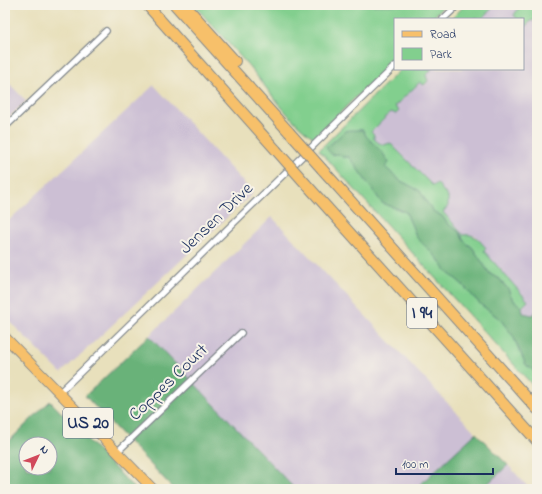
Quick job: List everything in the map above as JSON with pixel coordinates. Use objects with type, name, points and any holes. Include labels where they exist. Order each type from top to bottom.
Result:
[{"type":"highway","name":"I 94","points":[[146,5],[537,441]]},
{"type":"highway","name":"I 94","points":[[175,5],[537,409]]},
{"type":"highway","points":[[185,5],[236,63],[277,119]]},
{"type":"main road","name":"US 20","points":[[5,337],[153,489]]},
{"type":"street","points":[[444,18],[458,5]]},
{"type":"street","points":[[5,127],[106,31]]},
{"type":"street","name":"Jensen Drive","points":[[58,393],[394,67]]},
{"type":"street","name":"Coppes Court","points":[[117,452],[241,333]]},
{"type":"shaded area","points":[[496,5],[518,5],[518,9],[514,15],[516,18],[485,18],[484,16]]},
{"type":"shaded area","points":[[532,20],[537,23],[537,311],[532,315],[523,313],[522,307],[528,301],[484,251],[486,248],[476,236],[467,234],[463,235],[443,212],[438,184],[433,186],[390,143],[384,145],[379,143],[374,139],[371,132],[391,111],[396,114],[399,111],[395,106],[420,82],[425,85],[428,81],[426,75],[431,70],[524,70],[525,27]]},
{"type":"shaded area","points":[[5,79],[26,101],[5,121]]},
{"type":"shaded area","points":[[154,85],[253,193],[61,373],[5,317],[5,224]]},
{"type":"shaded area","points":[[272,217],[476,433],[415,489],[291,489],[293,487],[149,336]]},
{"type":"shaded area","points":[[508,465],[530,489],[482,489]]},
{"type":"green space","points":[[194,5],[444,5],[433,18],[394,18],[394,60],[314,138],[287,113],[248,65]]},
{"type":"green space","points":[[465,5],[496,5],[484,16],[485,18],[452,18]]},
{"type":"green space","points":[[518,5],[537,5],[537,23],[532,20],[524,26],[524,18],[516,18],[514,15],[518,9]]},
{"type":"green space","points":[[400,70],[431,70],[426,75],[428,81],[424,85],[420,82],[395,106],[399,111],[396,114],[391,112],[371,132],[374,135],[374,139],[379,143],[384,145],[390,143],[433,186],[437,183],[448,197],[448,206],[443,212],[463,235],[474,236],[486,248],[484,251],[528,301],[522,307],[513,300],[508,289],[499,279],[490,274],[472,247],[466,243],[459,232],[448,224],[442,216],[434,212],[420,191],[401,181],[384,167],[389,163],[366,136],[363,130],[345,131],[339,137],[339,154],[342,157],[349,157],[382,203],[406,212],[417,238],[438,259],[447,272],[461,283],[480,304],[500,319],[513,336],[526,365],[537,373],[537,390],[319,150]]},
{"type":"green space","points":[[363,130],[366,136],[383,153],[389,163],[385,167],[401,181],[420,191],[434,212],[442,216],[448,224],[459,232],[466,243],[472,247],[490,274],[499,279],[508,289],[513,300],[522,307],[523,313],[532,315],[537,311],[537,373],[526,365],[513,336],[500,319],[480,304],[461,283],[447,272],[438,259],[417,238],[406,212],[382,203],[349,157],[342,157],[339,154],[332,155],[326,148],[345,131]]},
{"type":"green space","points":[[149,336],[293,487],[291,489],[174,489],[85,396]]},
{"type":"green space","points":[[50,401],[135,489],[5,489],[5,445]]},
{"type":"green space","points":[[476,433],[508,465],[482,489],[415,489]]}]
